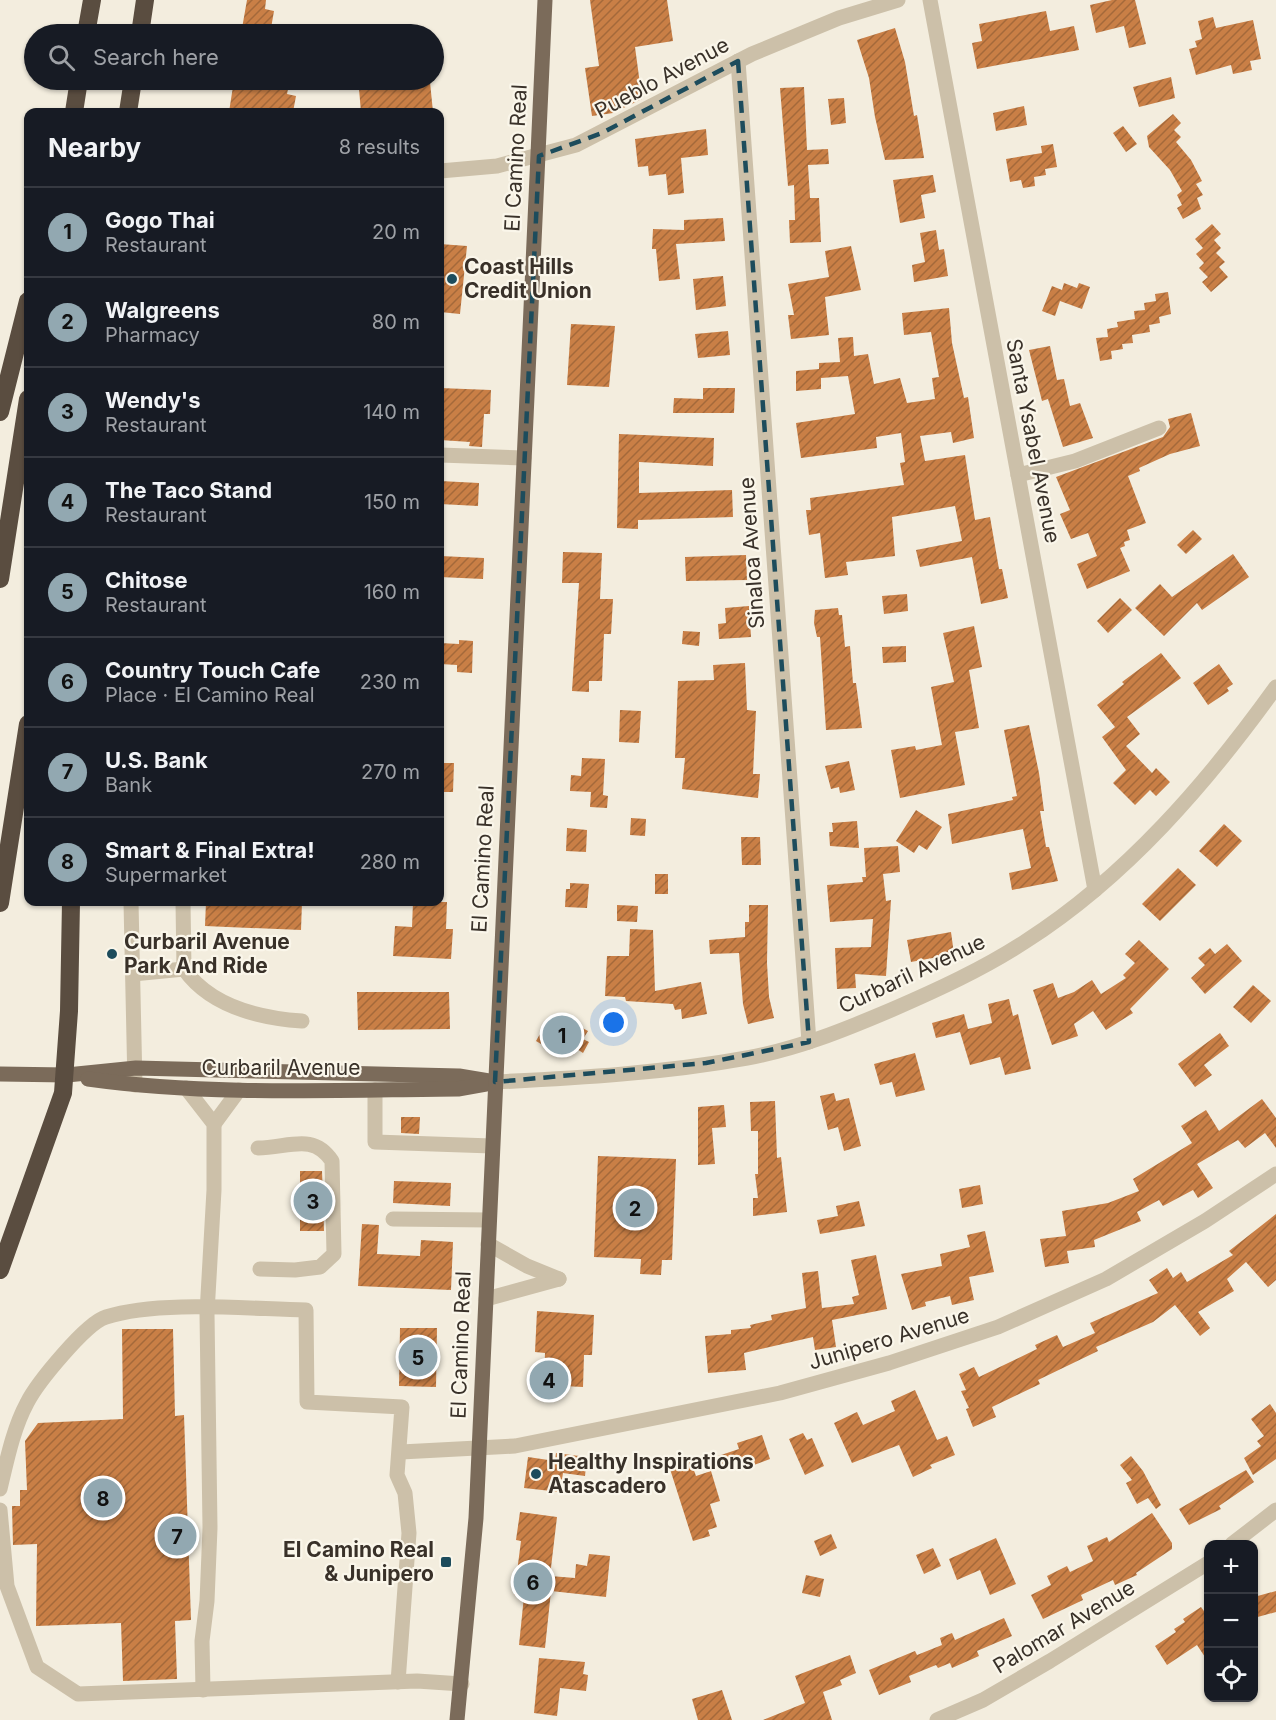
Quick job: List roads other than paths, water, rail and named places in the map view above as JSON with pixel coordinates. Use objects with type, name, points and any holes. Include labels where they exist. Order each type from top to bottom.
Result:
[{"type":"highway","points":[[88,24],[92,0]]},
{"type":"highway","points":[[141,24],[145,0]]},
{"type":"highway","points":[[75,108],[77,90]]},
{"type":"highway","points":[[129,108],[131,90]]},
{"type":"highway","points":[[0,412],[24,317]]},
{"type":"highway","points":[[0,579],[24,425]]},
{"type":"highway","points":[[0,903],[24,750]]},
{"type":"highway","points":[[0,1270],[30,1181],[59,1109],[67,1075],[71,906]]},
{"type":"main road","name":"El Camino Real","points":[[458,1720],[470,1608],[479,1450],[545,0]]},
{"type":"main road","name":"Curbaril Avenue","points":[[0,1074],[67,1075],[136,1068],[459,1076],[495,1082]]},
{"type":"main road","name":"Curbaril Avenue","points":[[67,1075],[135,1085],[239,1090],[458,1089],[495,1082]]},
{"type":"street","name":"Pueblo Avenue","points":[[444,171],[497,166],[539,156],[602,133],[738,61],[839,18],[897,0]]},
{"type":"street","name":"Santa Ysabel Avenue","points":[[930,0],[1095,890]]},
{"type":"street","name":"Sinaloa Avenue","points":[[738,61],[809,1042]]},
{"type":"street","points":[[1018,475],[1075,461],[1159,428]]},
{"type":"street","points":[[444,455],[524,458]]},
{"type":"street","name":"Curbaril Avenue","points":[[495,1082],[623,1073],[747,1058],[809,1042],[958,980],[1027,940],[1095,890],[1156,832],[1205,779],[1276,687]]},
{"type":"street","points":[[131,906],[135,1085]]},
{"type":"street","points":[[183,906],[184,969],[195,984],[225,1002],[253,1014],[302,1021]]},
{"type":"street","points":[[133,974],[184,969]]},
{"type":"street","points":[[186,1088],[214,1124]]},
{"type":"street","points":[[203,1690],[202,1641],[207,1601],[210,1528],[207,1308],[214,1190],[214,1124],[239,1090]]},
{"type":"street","points":[[375,1090],[375,1142],[492,1146]]},
{"type":"street","points":[[258,1148],[315,1144],[325,1149],[333,1161],[334,1254],[320,1267],[295,1270],[260,1269]]},
{"type":"street","name":"Junipero Avenue","points":[[401,1452],[479,1450],[515,1446],[780,1394],[888,1363],[998,1328],[1106,1279],[1205,1221],[1276,1174]]},
{"type":"street","points":[[393,1219],[489,1221]]},
{"type":"street","points":[[486,1299],[560,1279],[527,1266],[488,1244]]},
{"type":"street","points":[[0,1489],[15,1429],[27,1401],[75,1340],[104,1317],[137,1310],[207,1308],[306,1310],[307,1401],[402,1407],[401,1452],[397,1475],[405,1493],[409,1533],[398,1682]]},
{"type":"street","points":[[0,1510],[7,1586],[37,1667],[78,1694],[398,1682],[462,1684]]},
{"type":"street","points":[[1238,1540],[1276,1510]]},
{"type":"street","name":"Palomar Avenue","points":[[937,1720],[983,1700],[1204,1566]]},
{"type":"place","name":"Coast Hills Credit Union","points":[[452,279]]},
{"type":"place","name":"Curbaril Avenue Park And Ride","points":[[112,954]]},
{"type":"place","name":"Gogo Thai","points":[[562,1035]]},
{"type":"place","name":"Wendy's","points":[[313,1201]]},
{"type":"place","name":"Walgreens","points":[[635,1208]]},
{"type":"place","name":"Chitose","points":[[418,1357]]},
{"type":"place","name":"The Taco Stand","points":[[549,1380]]},
{"type":"place","name":"Healthy Inspirations Atascadero","points":[[536,1474]]},
{"type":"place","name":"Smart & Final Extra!","points":[[103,1498]]},
{"type":"place","name":"U.S. Bank","points":[[177,1536]]},
{"type":"place","name":"El Camino Real & Junipero","points":[[446,1562]]},
{"type":"place","name":"Country Touch Cafe","points":[[533,1582]]}]
